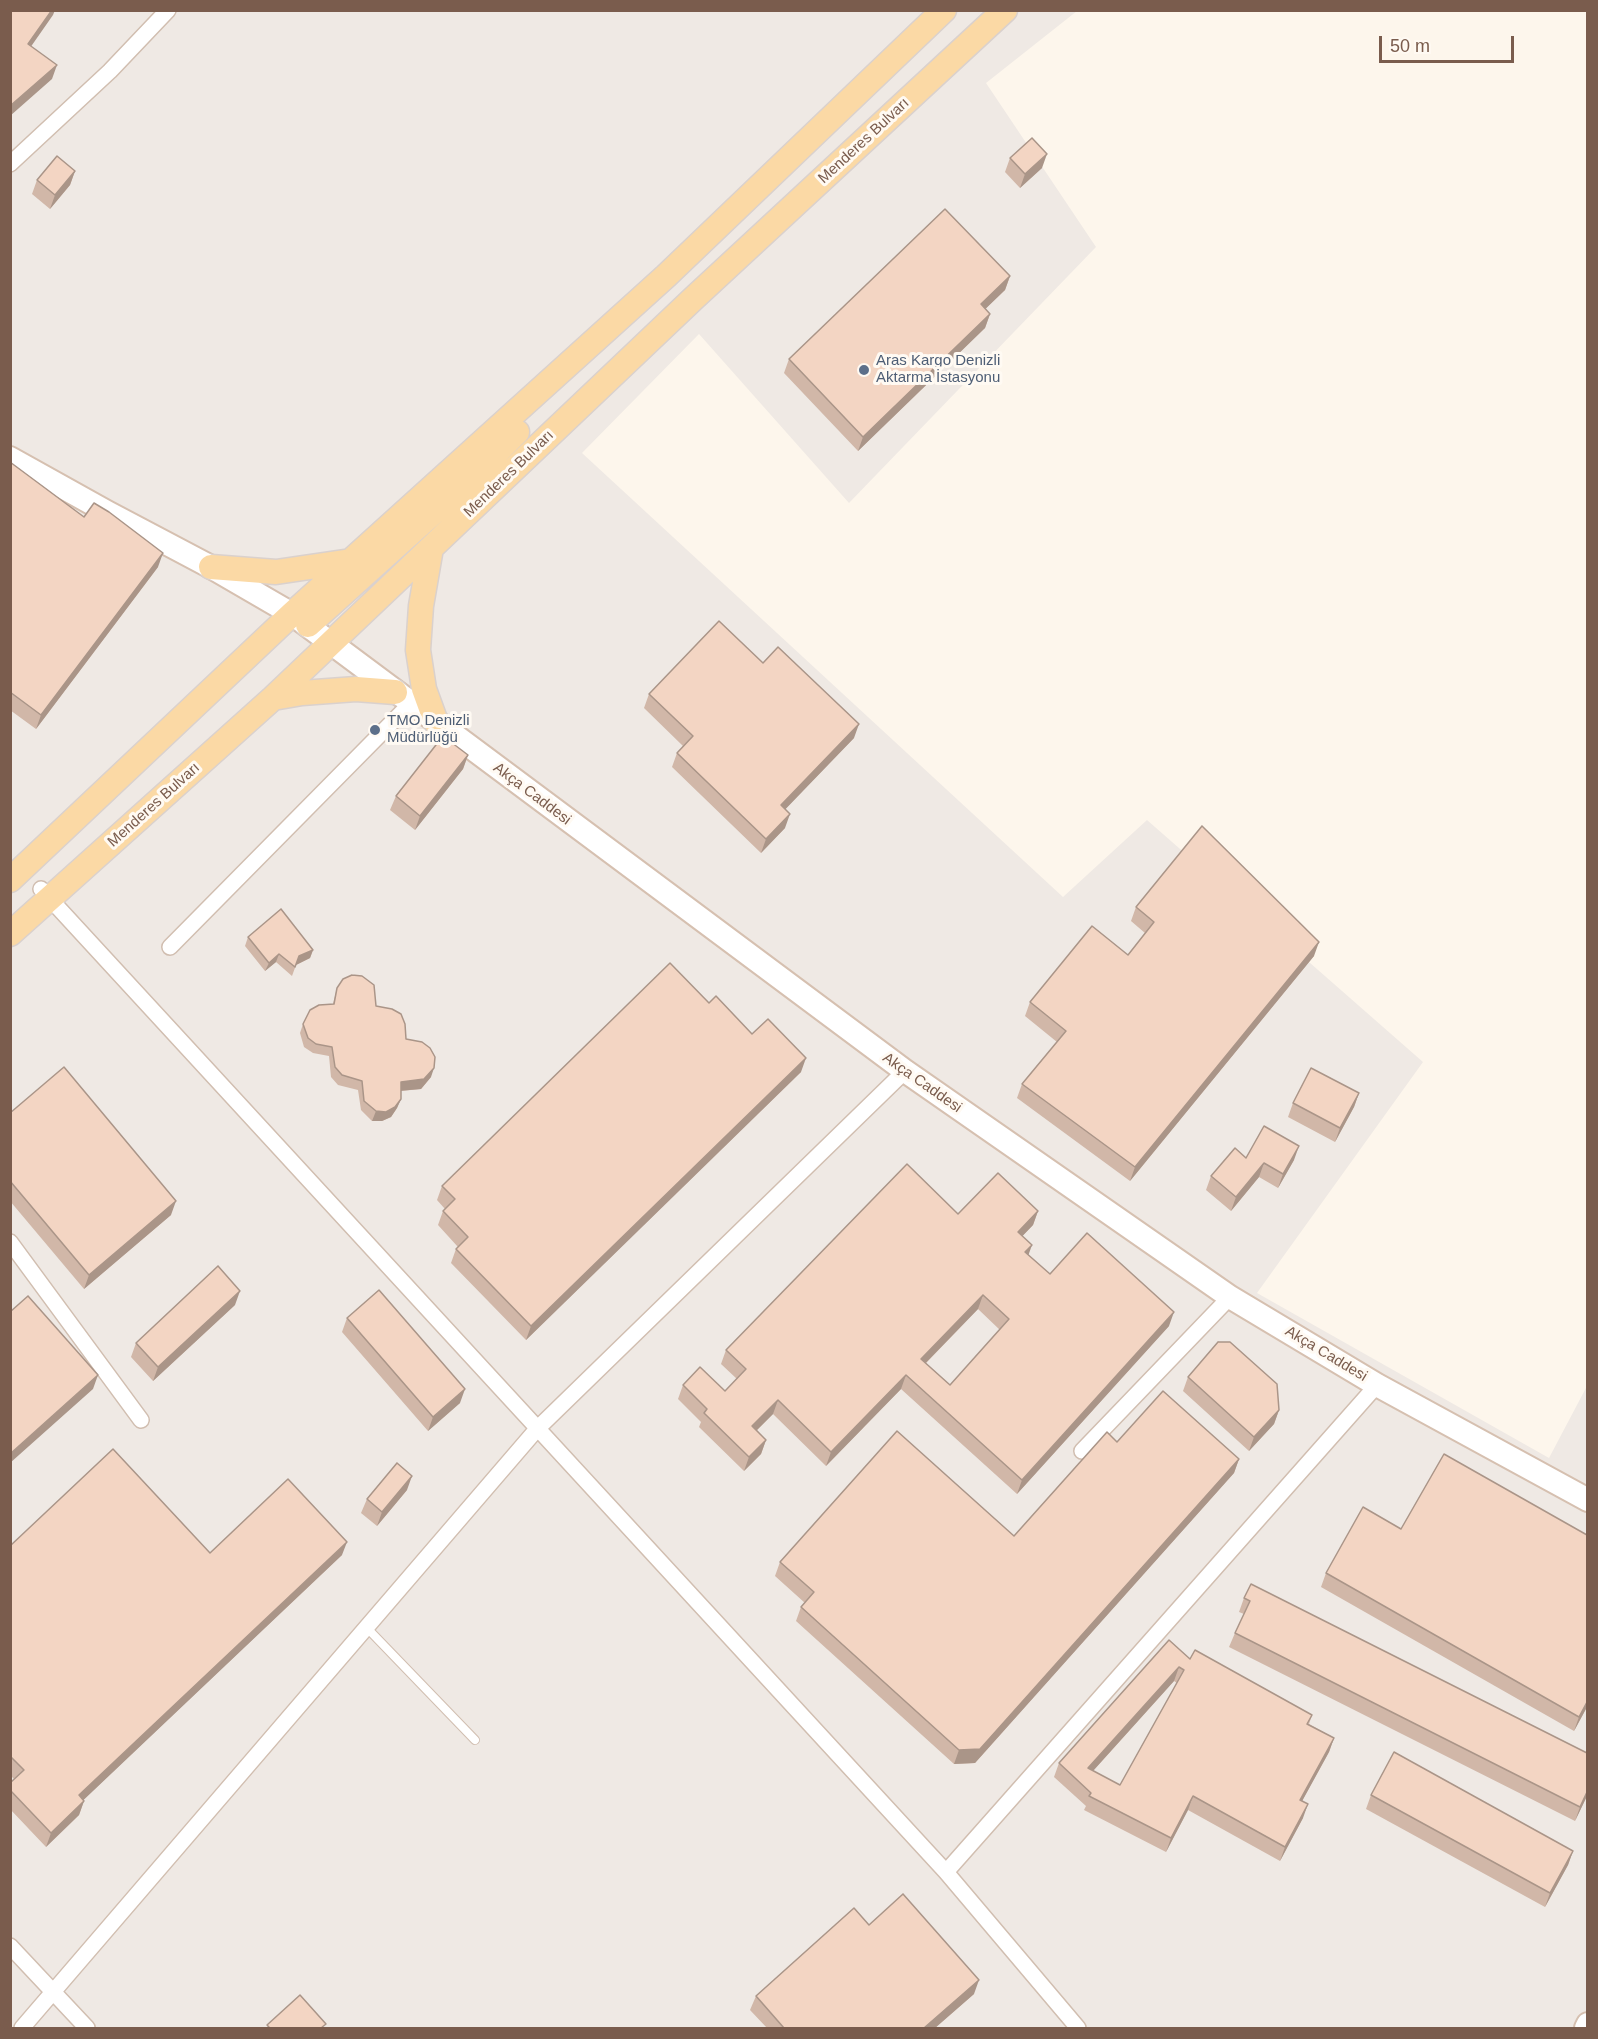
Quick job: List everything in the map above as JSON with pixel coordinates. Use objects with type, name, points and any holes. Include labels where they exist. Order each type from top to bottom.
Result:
[{"type":"main road","name":"Menderes Bulvarı","points":[[10,934],[45,894],[273,698],[351,561],[666,276],[944,10]]},
{"type":"main road","name":"Menderes Bulvarı","points":[[10,879],[312,629],[432,548],[694,298],[1005,10]]},
{"type":"main road","points":[[10,924],[45,894],[312,629],[466,483],[570,378],[666,276]]},
{"type":"main road","points":[[410,695],[418,650],[421,606],[432,548]]},
{"type":"main road","points":[[211,567],[276,572],[351,561]]},
{"type":"main road","points":[[273,698],[347,689],[410,695],[436,722]]},
{"type":"street","points":[[10,164],[110,71],[168,10]]},
{"type":"street","points":[[10,458],[211,567],[312,629],[410,695],[170,947]]},
{"type":"street","name":"Akça Caddesi","points":[[436,722],[905,1071],[1230,1297],[1377,1385],[1587,1500]]},
{"type":"street","points":[[45,894],[946,1872],[1078,2028]]},
{"type":"street","points":[[22,2028],[537,1430],[905,1071]]},
{"type":"street","points":[[10,1242],[141,1420]]},
{"type":"street","points":[[1082,1451],[1230,1297]]},
{"type":"street","points":[[946,1872],[1377,1385]]},
{"type":"street","points":[[10,1946],[87,2028]]},
{"type":"lane","points":[[367,1628],[475,1740]]},
{"type":"shaded area","points":[[11,11],[1077,11],[986,83],[1096,247],[849,503],[699,334],[582,453],[1063,897],[1147,820],[1423,1062],[1257,1293],[1549,1458],[1587,1386],[1587,2028],[11,2028]]},
{"type":"building","points":[[10,10],[52,10],[28,44],[57,65],[10,106]]},
{"type":"building","points":[[1032,138],[1047,154],[1025,174],[1010,158]]},
{"type":"building","points":[[57,156],[75,171],[55,195],[37,180]]},
{"type":"building","points":[[945,209],[1010,276],[981,304],[990,314],[863,437],[789,359]]},
{"type":"building","points":[[10,462],[84,517],[94,503],[163,553],[41,715],[10,692]]},
{"type":"building","points":[[719,621],[763,663],[778,647],[859,724],[781,805],[790,814],[766,839],[677,753],[693,736],[649,694]]},
{"type":"building","points":[[443,736],[468,755],[420,816],[396,796]]},
{"type":"building","points":[[1202,826],[1319,942],[1135,1167],[1022,1084],[1066,1031],[1030,1002],[1092,926],[1128,955],[1154,922],[1136,907]]},
{"type":"building","points":[[281,909],[313,950],[299,956],[295,967],[279,954],[269,963],[248,937]]},
{"type":"building","points":[[670,963],[709,1003],[716,996],[752,1034],[768,1019],[806,1058],[531,1326],[456,1249],[468,1237],[443,1211],[455,1199],[442,1186]]},
{"type":"building","points":[[352,975],[362,976],[374,985],[376,1006],[392,1009],[401,1014],[405,1024],[406,1039],[422,1042],[430,1048],[435,1057],[434,1068],[424,1079],[401,1082],[401,1099],[395,1107],[386,1112],[376,1111],[364,1101],[362,1081],[342,1075],[335,1067],[332,1047],[316,1044],[308,1038],[303,1024],[310,1010],[319,1005],[334,1004],[337,988],[343,979]]},
{"type":"building","points":[[64,1067],[176,1201],[89,1275],[10,1181],[10,1113]]},
{"type":"building","points":[[1311,1068],[1359,1093],[1340,1128],[1293,1103]]},
{"type":"building","points":[[1264,1126],[1299,1146],[1283,1174],[1264,1163],[1236,1197],[1211,1176],[1235,1148],[1246,1158]]},
{"type":"building","points":[[907,1164],[958,1214],[998,1173],[1038,1211],[1018,1232],[1032,1245],[1025,1252],[1050,1274],[1087,1233],[1174,1312],[1022,1480],[906,1375],[831,1452],[778,1400],[752,1426],[766,1440],[749,1457],[704,1413],[707,1409],[683,1385],[700,1367],[725,1391],[746,1369],[726,1350]],"holes":[[[983,1295],[1009,1319],[950,1385],[921,1359]]]},
{"type":"building","points":[[218,1266],[240,1291],[158,1367],[136,1343]]},
{"type":"building","points":[[379,1290],[465,1389],[433,1417],[347,1318]]},
{"type":"building","points":[[28,1296],[98,1375],[10,1454],[10,1312]]},
{"type":"building","points":[[1218,1342],[1230,1342],[1277,1384],[1279,1410],[1254,1437],[1188,1377]]},
{"type":"building","points":[[1163,1391],[1239,1459],[980,1749],[959,1750],[801,1607],[814,1592],[780,1562],[897,1431],[1014,1536],[1107,1432],[1117,1442]]},
{"type":"building","points":[[113,1449],[210,1553],[288,1479],[347,1542],[79,1795],[84,1801],[51,1833],[10,1790],[10,1783],[24,1770],[10,1756],[10,1546]]},
{"type":"building","points":[[1444,1454],[1587,1535],[1587,1702],[1579,1717],[1326,1573],[1363,1507],[1401,1529]]},
{"type":"building","points":[[397,1463],[412,1476],[382,1512],[367,1499]]},
{"type":"building","points":[[1251,1584],[1587,1753],[1587,1792],[1580,1807],[1235,1633],[1250,1601],[1244,1598]]},
{"type":"building","points":[[1169,1640],[1190,1659],[1195,1650],[1312,1715],[1307,1724],[1334,1738],[1300,1800],[1308,1804],[1285,1847],[1193,1796],[1171,1838],[1089,1796],[1091,1793],[1059,1763]],"holes":[[[1179,1667],[1184,1670],[1120,1785],[1088,1768]]]},
{"type":"building","points":[[1394,1752],[1573,1851],[1550,1893],[1371,1795]]},
{"type":"building","points":[[903,1894],[979,1980],[924,2028],[784,2028],[756,1996],[854,1908],[869,1925]]},
{"type":"building","points":[[300,1995],[326,2024],[321,2028],[267,2028],[269,2027],[267,2025]]},
{"type":"place","name":"Aras Kargo Denizli Aktarma İstasyonu","points":[[864,370]]},
{"type":"place","name":"TMO Denizli Müdürlüğü","points":[[375,730]]}]
